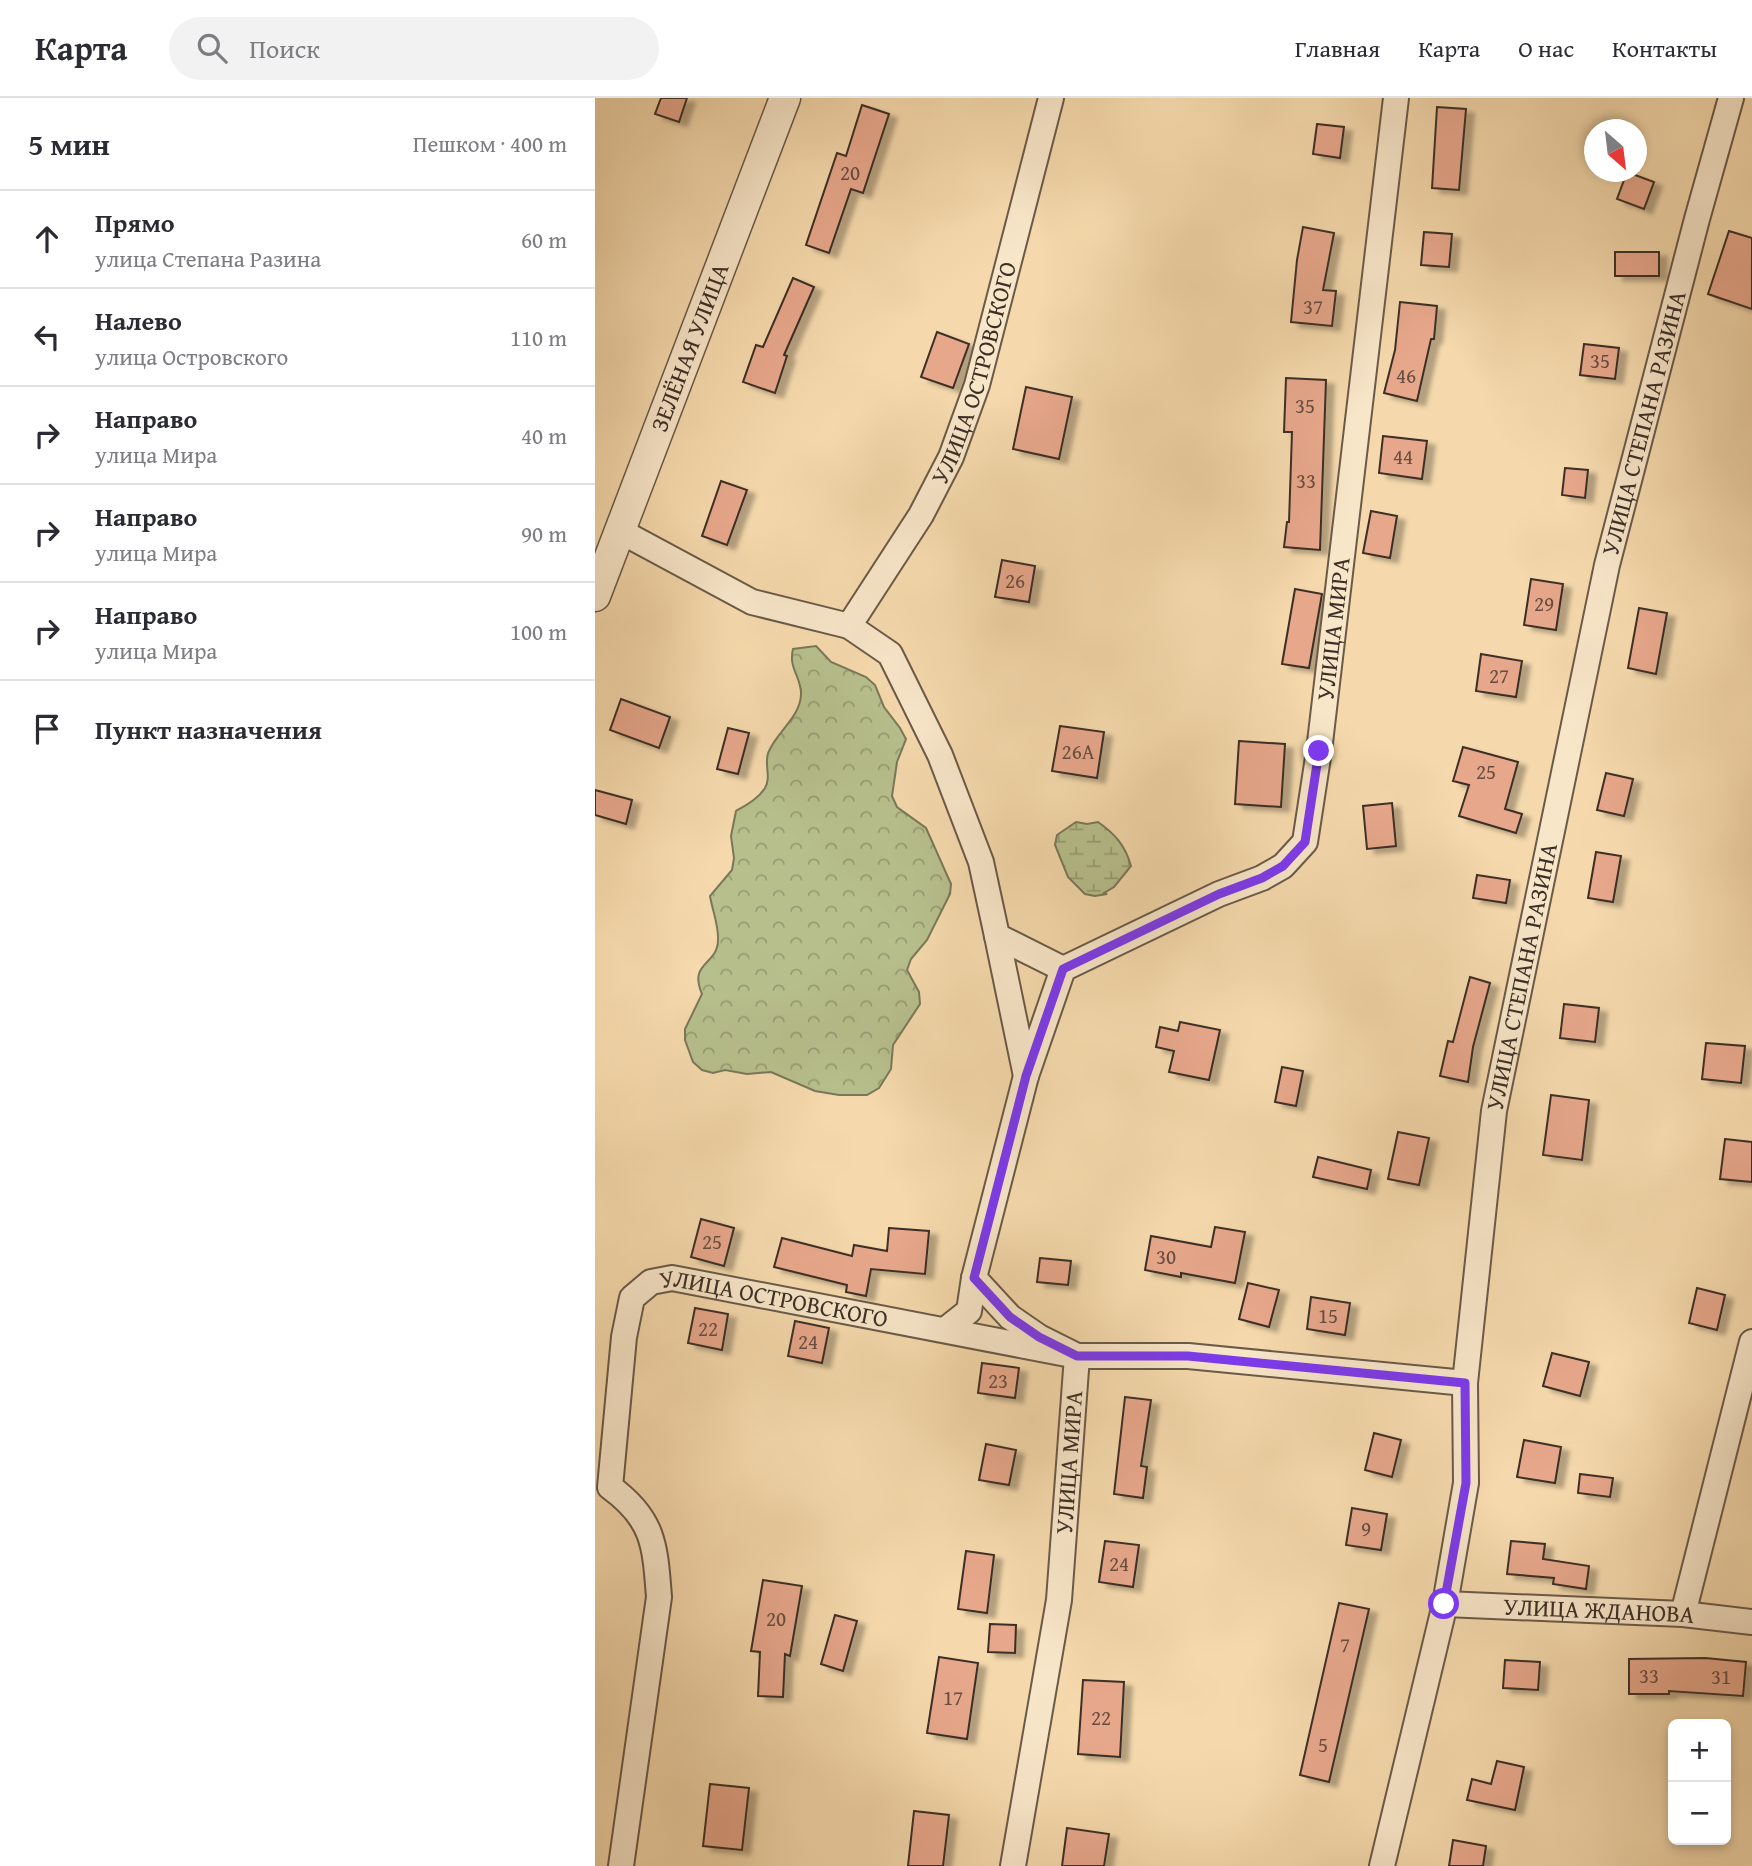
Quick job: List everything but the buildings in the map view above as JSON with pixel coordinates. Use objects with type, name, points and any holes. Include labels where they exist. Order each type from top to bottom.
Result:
[{"type":"street","name":"ЗЕЛЁНАЯ УЛИЦА","points":[[595,596],[785,98]]},
{"type":"street","name":"УЛИЦА ОСТРОВСКОГО","points":[[849,626],[921,515],[951,457],[977,385],[1051,98]]},
{"type":"street","name":"УЛИЦА МИРА","points":[[1063,969],[1219,894],[1262,878],[1283,866],[1305,842],[1319,751],[1396,98]]},
{"type":"street","name":"УЛИЦА СТЕПАНА РАЗИНА","points":[[1382,1866],[1444,1604],[1466,1483],[1465,1383],[1499,1084],[1607,565],[1731,98]]},
{"type":"street","points":[[620,531],[752,602],[849,626],[890,654],[940,755],[981,862],[1026,1076]]},
{"type":"street","points":[[944,1330],[969,1311],[974,1278],[1026,1076],[1063,969],[997,936]]},
{"type":"street","name":"УЛИЦА ОСТРОВСКОГО","points":[[621,1866],[659,1597],[657,1563],[645,1521],[631,1502],[602,1486],[632,1298],[651,1282],[672,1278],[1077,1356],[1188,1356],[1465,1383]]},
{"type":"street","name":"УЛИЦА МИРА","points":[[974,1278],[1010,1317],[1039,1337],[1077,1356],[1059,1600],[1013,1866]]},
{"type":"street","points":[[1683,1614],[1752,1342]]},
{"type":"street","name":"УЛИЦА ЖДАНОВА","points":[[1444,1604],[1683,1614],[1752,1622]]},
{"type":"green space","points":[[816,646],[831,662],[866,677],[875,685],[884,707],[900,728],[906,739],[897,762],[892,796],[897,807],[926,828],[951,884],[950,894],[927,940],[911,959],[907,970],[919,992],[920,1004],[893,1045],[891,1069],[879,1088],[867,1095],[839,1095],[815,1091],[771,1072],[747,1074],[702,1070],[693,1062],[685,1040],[685,1029],[702,994],[699,984],[701,969],[717,948],[717,929],[710,896],[732,870],[734,858],[731,836],[736,811],[755,799],[765,788],[769,751],[800,703],[801,689],[792,662],[793,649]]},
{"type":"green space","points":[[1076,822],[1098,822],[1119,841],[1126,852],[1131,866],[1114,887],[1104,893],[1107,894],[1085,894],[1068,877],[1055,845],[1057,835]]},
{"type":"route","points":[[1319,751],[1305,842],[1283,866],[1063,969],[1026,1076],[974,1278],[1010,1317],[1039,1337],[1077,1356],[1188,1356],[1465,1383],[1466,1483],[1444,1604]]}]
